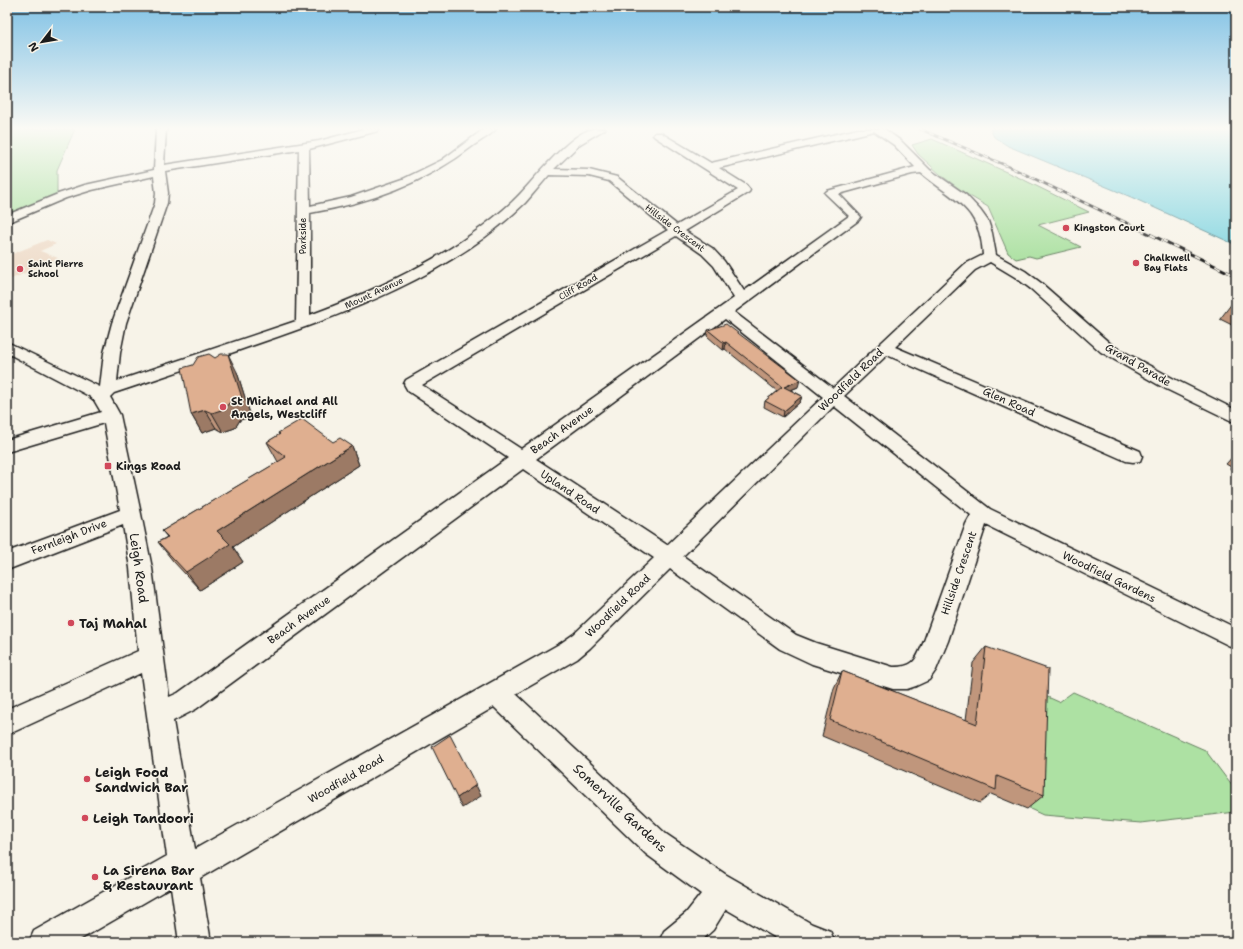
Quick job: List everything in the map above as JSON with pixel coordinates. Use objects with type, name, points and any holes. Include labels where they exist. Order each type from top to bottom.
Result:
[{"type":"street","points":[[7,219],[62,196],[89,187],[145,173]]},
{"type":"street","points":[[7,347],[106,400],[112,354],[119,323],[141,263],[160,203],[162,193],[159,173]]},
{"type":"street","name":"Parkside","points":[[303,324],[304,173]]},
{"type":"street","points":[[303,211],[366,196],[423,173]]},
{"type":"street","name":"Mount Avenue","points":[[7,446],[106,400],[362,300],[418,272],[460,247],[498,221],[521,200],[545,173]]},
{"type":"street","name":"Hillside Crescent","points":[[574,173],[608,177],[613,180],[676,230],[707,252],[719,264],[742,299]]},
{"type":"street","name":"Cliff Road","points":[[412,384],[743,192],[744,190],[719,173]]},
{"type":"street","name":"Beach Avenue","points":[[160,714],[187,701],[855,217],[831,193],[903,173]]},
{"type":"street","points":[[929,173],[963,198],[978,213],[983,222],[990,257]]},
{"type":"street","name":"Woodfield Road","points":[[45,942],[183,867],[569,651],[582,641],[833,397],[970,268],[990,257]]},
{"type":"street","name":"Grand Parade","points":[[990,257],[1006,265],[1031,282],[1108,349],[1144,370],[1236,417]]},
{"type":"street","points":[[725,312],[983,514]]},
{"type":"street","name":"Glen Road","points":[[885,348],[1133,456]]},
{"type":"street","name":"Upland Road","points":[[412,384],[416,389],[521,460],[669,557]]},
{"type":"street","name":"Leigh Road","points":[[106,400],[131,514],[141,568],[151,657],[195,942]]},
{"type":"street","name":"Fernleigh Drive","points":[[7,561],[131,514]]},
{"type":"street","name":"Hillside Crescent","points":[[669,557],[788,642],[812,653],[893,678],[907,678],[920,672],[927,662],[936,641],[976,524],[983,514]]},
{"type":"street","name":"Woodfield Gardens","points":[[983,514],[1024,536],[1236,639]]},
{"type":"street","points":[[7,722],[151,657]]},
{"type":"street","name":"Somerville Gardens","points":[[496,692],[656,844],[720,889],[806,938],[819,942]]},
{"type":"street","points":[[675,942],[698,925],[711,908],[720,889]]},
{"type":"shaded area","name":"Saint Pierre School","points":[[47,240],[56,244],[40,251],[58,258],[7,281],[7,256]]},
{"type":"green space","points":[[7,173],[57,173],[57,195],[7,215]]},
{"type":"green space","points":[[939,173],[1009,173],[1089,212],[1038,225],[1081,247],[1036,258],[1029,256],[1016,259],[1008,253],[988,207],[965,193]]},
{"type":"green space","points":[[1034,691],[1059,702],[1073,692],[1205,750],[1236,791],[1236,812],[1141,823],[1043,815],[1030,809]]},
{"type":"water","points":[[1074,173],[1236,173],[1236,245],[1131,197]]},
{"type":"building","points":[[726,324],[800,380],[784,387],[802,396],[784,411],[765,401],[782,387],[726,342],[724,343],[708,330]]},
{"type":"building","points":[[209,354],[215,358],[221,354],[228,354],[242,398],[230,402],[224,409],[212,413],[205,410],[191,414],[182,368],[193,365],[198,357]]},
{"type":"building","points":[[302,419],[333,442],[340,438],[352,446],[217,531],[230,544],[186,572],[158,542],[168,537],[162,531],[286,457],[267,442],[280,434],[278,433]]},
{"type":"building","points":[[986,647],[1048,669],[1044,795],[997,776],[996,790],[830,720],[842,671],[977,724]]},
{"type":"building","points":[[450,735],[476,785],[457,798],[432,747]]},
{"type":"railway","points":[[1023,173],[1131,225]]},
{"type":"railway","points":[[1129,224],[1236,276]]},
{"type":"place","name":"Kingston Court","points":[[1066,228]]},
{"type":"place","name":"Chalkwell Bay Flats","points":[[1136,263]]},
{"type":"place","name":"Saint Pierre School","points":[[20,269]]},
{"type":"place","name":"St Michael and All Angels, Westcliff","points":[[223,407]]},
{"type":"place","name":"Kings Road","points":[[108,466]]},
{"type":"place","name":"Taj Mahal","points":[[71,623]]},
{"type":"place","name":"Leigh Food Sandwich Bar","points":[[87,779]]},
{"type":"place","name":"Leigh Tandoori","points":[[85,818]]},
{"type":"place","name":"La Sirena Bar & Restaurant","points":[[95,877]]}]
